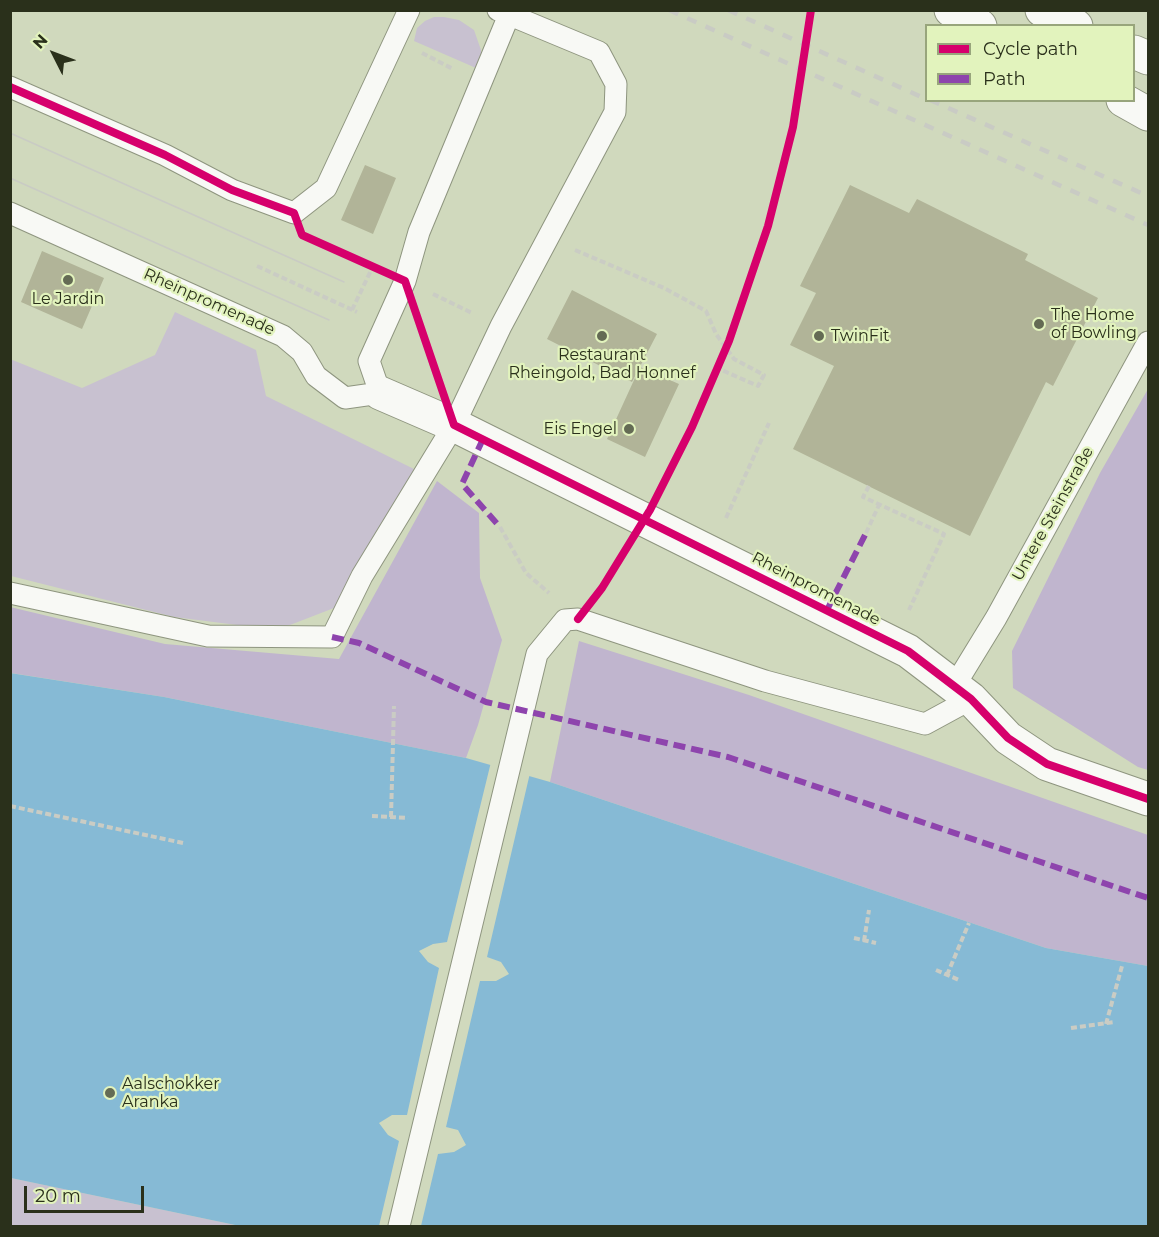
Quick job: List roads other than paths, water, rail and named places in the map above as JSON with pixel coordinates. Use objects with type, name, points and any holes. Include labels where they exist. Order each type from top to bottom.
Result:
[{"type":"main road","points":[[951,10],[976,24]]},
{"type":"main road","points":[[1042,10],[1072,24]]},
{"type":"main road","points":[[1135,52],[1149,58]]},
{"type":"main road","points":[[1126,102],[1149,114]]},
{"type":"main road","name":"Rheinpromenade","points":[[380,393],[454,425],[908,651],[963,692],[1008,738],[1047,764],[1149,799]]},
{"type":"lane","points":[[10,87],[165,155],[232,190],[294,213],[326,188],[409,10]]},
{"type":"lane","points":[[10,593],[208,636],[332,637],[362,576],[454,425],[501,326],[615,112],[616,84],[599,52],[504,13],[481,82],[418,232],[405,281],[369,362],[380,393]]},
{"type":"lane","name":"Rheinpromenade","points":[[10,213],[283,336],[302,352],[316,376],[345,398],[380,393]]},
{"type":"lane","name":"Untere Steinstraße","points":[[963,692],[996,618],[1149,342]]},
{"type":"lane","points":[[399,1227],[537,654],[565,620],[578,619],[765,681],[925,724],[963,692]]},
{"type":"water","points":[[10,673],[164,697],[466,758],[550,782],[1046,948],[1148,966],[1148,1226],[240,1226],[11,1178]]},
{"type":"tram line","points":[[10,133],[344,282]]},
{"type":"tram line","points":[[10,178],[329,320]]},
{"type":"railway","points":[[669,10],[1148,225]]},
{"type":"railway","points":[[728,10],[925,99]]},
{"type":"railway","points":[[935,102],[1148,196]]},
{"type":"place","name":"Le Jardin","points":[[68,280]]},
{"type":"place","name":"The Home of Bowling","points":[[1039,324]]},
{"type":"place","name":"Restaurant Rheingold, Bad Honnef","points":[[602,336]]},
{"type":"place","name":"TwinFit","points":[[819,336]]},
{"type":"place","name":"Eis Engel","points":[[629,429]]},
{"type":"place","name":"Aalschokker Aranka","points":[[110,1093]]}]
